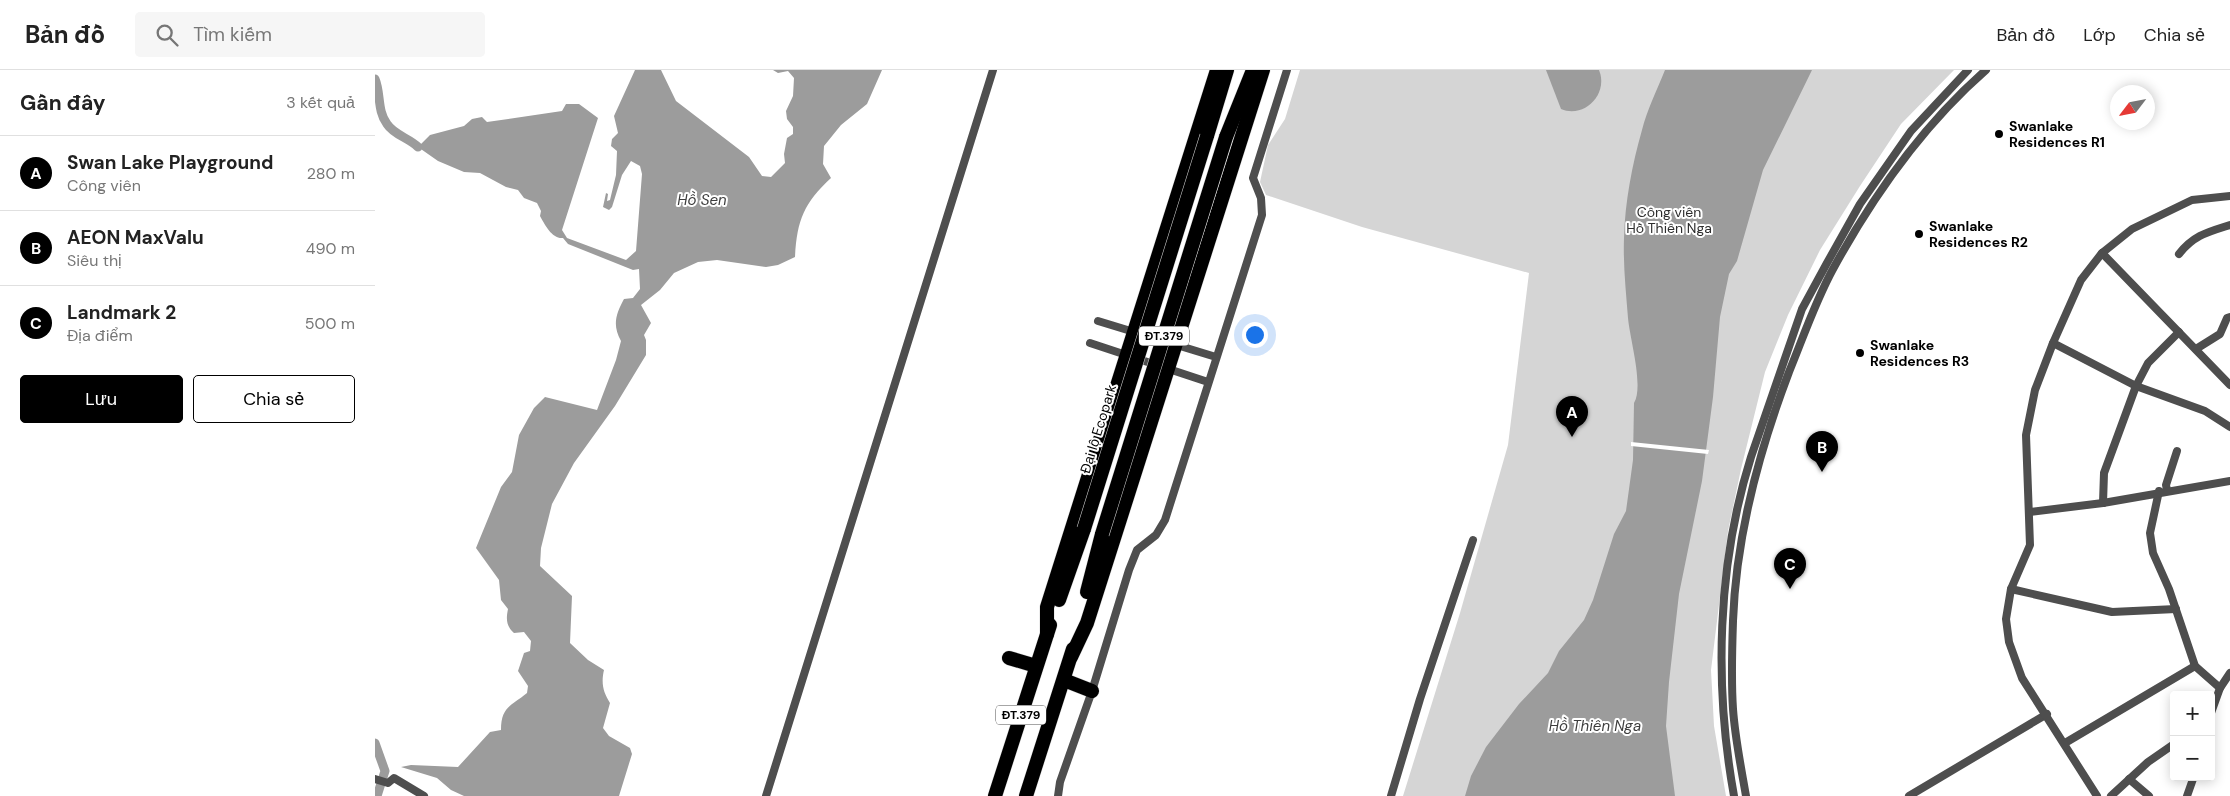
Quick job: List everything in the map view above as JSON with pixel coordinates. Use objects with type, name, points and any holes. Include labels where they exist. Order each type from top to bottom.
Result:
[{"type":"highway","points":[[1047,634],[1047,607],[1217,70]]},
{"type":"highway","name":"Đại lộ Ecopark","points":[[995,796],[1036,666],[1084,529],[1227,70]]},
{"type":"highway","name":"ĐT.379","points":[[1026,796],[1071,658],[1102,534],[1227,137],[1253,70]]},
{"type":"highway","points":[[1071,658],[1087,623],[1263,70]]},
{"type":"highway","points":[[1009,658],[1036,666]]},
{"type":"highway","points":[[1064,680],[1092,691]]},
{"type":"street","points":[[766,796],[993,70]]},
{"type":"street","points":[[1057,796],[1137,550],[1156,535],[1165,520],[1262,215],[1261,198],[1253,178],[1287,70]]},
{"type":"street","points":[[1734,796],[1727,757],[1723,709],[1723,618],[1729,554],[1744,479],[1751,456],[1802,309],[1852,218],[1911,131],[1968,70]]},
{"type":"street","points":[[1746,796],[1733,708],[1733,619],[1737,573],[1754,478],[1775,411],[1811,318],[1833,270],[1879,193],[1921,136],[1985,70]]},
{"type":"street","points":[[1941,99],[1949,107]]},
{"type":"street","points":[[2097,796],[2023,678],[2009,642],[2006,619],[2011,589],[2030,545],[2026,435],[2035,390],[2053,343],[2081,280],[2102,253],[2132,229],[2192,200],[2230,196]]},
{"type":"street","points":[[1852,218],[1861,224]]},
{"type":"street","points":[[2179,254],[2188,242],[2198,236],[2230,225]]},
{"type":"street","points":[[2102,253],[2230,385]]},
{"type":"street","points":[[2195,349],[2220,334],[2227,318],[2230,317]]},
{"type":"street","points":[[1098,321],[1216,357]]},
{"type":"street","points":[[2103,503],[2104,473],[2136,386],[2148,363],[2179,332]]},
{"type":"street","points":[[1091,343],[1208,382]]},
{"type":"street","points":[[2053,343],[2136,386],[2205,411],[2230,427]]},
{"type":"street","points":[[2177,451],[2150,533],[2153,553],[2176,609],[2195,666],[2220,688]]},
{"type":"street","points":[[1751,456],[1760,460]]},
{"type":"street","points":[[2030,512],[2103,503],[2230,480]]},
{"type":"street","points":[[1391,796],[1473,540]]},
{"type":"street","points":[[2011,589],[2112,612],[2176,609]]},
{"type":"street","points":[[2065,743],[2195,666]]},
{"type":"street","points":[[2215,702],[2220,688],[2230,673]]},
{"type":"street","points":[[1723,709],[1733,708]]},
{"type":"street","points":[[1909,796],[2047,714]]},
{"type":"street","points":[[2111,796],[2148,762],[2170,747]]},
{"type":"street","points":[[376,779],[388,783],[394,778],[424,796]]},
{"type":"street","points":[[2129,780],[2149,796]]},
{"type":"street","points":[[2187,796],[2192,781]]},
{"type":"green space","name":"Công viên Hồ Thiên Nga","points":[[1300,70],[1954,70],[1901,124],[1860,186],[1820,250],[1788,315],[1765,372],[1728,531],[1711,670],[1714,726],[1726,796],[1403,796],[1460,613],[1508,445],[1529,273],[1362,227],[1266,195],[1260,182],[1268,145],[1285,119]]},
{"type":"water","name":"Hồ Sen","points":[[635,70],[661,70],[676,101],[749,157],[762,176],[771,177],[785,163],[784,154],[787,138],[793,134],[793,127],[787,119],[786,111],[793,96],[794,78],[788,71],[778,73],[773,70],[882,70],[867,104],[841,125],[824,146],[823,164],[831,178],[808,204],[800,222],[795,257],[778,265],[766,267],[717,260],[698,262],[674,273],[660,290],[641,305],[651,323],[644,335],[646,355],[615,406],[574,463],[552,504],[541,548],[540,566],[572,596],[570,643],[588,660],[604,670],[603,687],[610,703],[603,728],[609,736],[630,748],[632,754],[619,796],[464,796],[451,790],[437,778],[401,767],[411,765],[458,767],[490,732],[501,730],[501,722],[505,712],[527,693],[528,686],[518,671],[524,653],[530,651],[531,641],[524,632],[514,633],[509,628],[507,619],[508,609],[501,600],[499,580],[476,548],[501,487],[512,472],[519,435],[534,408],[545,397],[597,410],[616,360],[621,341],[616,325],[617,315],[624,299],[633,298],[640,289],[639,269],[633,270],[568,244],[563,238],[555,236],[549,231],[540,216],[541,211],[537,203],[524,198],[518,190],[506,187],[480,173],[464,172],[438,161],[418,147],[430,135],[464,126],[472,119],[482,117],[487,122],[562,111],[566,104],[579,104],[598,118],[562,230],[567,238],[626,260],[636,251],[642,174],[640,166],[631,161],[622,175],[612,207],[609,210],[603,207],[606,193],[608,194],[607,201],[610,200],[616,175],[617,151],[611,146],[612,139],[618,133],[614,116]]},
{"type":"water","points":[[1546,70],[1599,70],[1601,88],[1597,96],[1586,107],[1570,111],[1561,109]]},
{"type":"water","name":"Hồ Thiên Nga","points":[[1665,70],[1812,70],[1763,170],[1737,261],[1729,274],[1720,317],[1713,397],[1702,481],[1679,594],[1669,682],[1666,726],[1675,796],[1465,796],[1471,776],[1486,747],[1519,704],[1548,673],[1559,651],[1584,620],[1593,600],[1614,534],[1626,511],[1633,460],[1634,403],[1638,386],[1628,318],[1625,278],[1624,248],[1627,197],[1642,130]]},
{"type":"pier","points":[[1631,442],[1709,450],[1708,454],[1631,446]]},
{"type":"waterway","points":[[375,79],[380,108],[387,124],[418,147]]},
{"type":"waterway","points":[[375,743],[385,771],[377,796]]},
{"type":"place","name":"Swanlake Residences R1","points":[[1999,134]]},
{"type":"place","name":"Swanlake Residences R2","points":[[1919,234]]},
{"type":"place","name":"Swanlake Residences R3","points":[[1860,353]]},
{"type":"place","name":"Swan Lake Playground","points":[[1572,437]]},
{"type":"place","name":"AEON MaxValu","points":[[1822,472]]},
{"type":"place","name":"Landmark 2","points":[[1790,589]]}]
